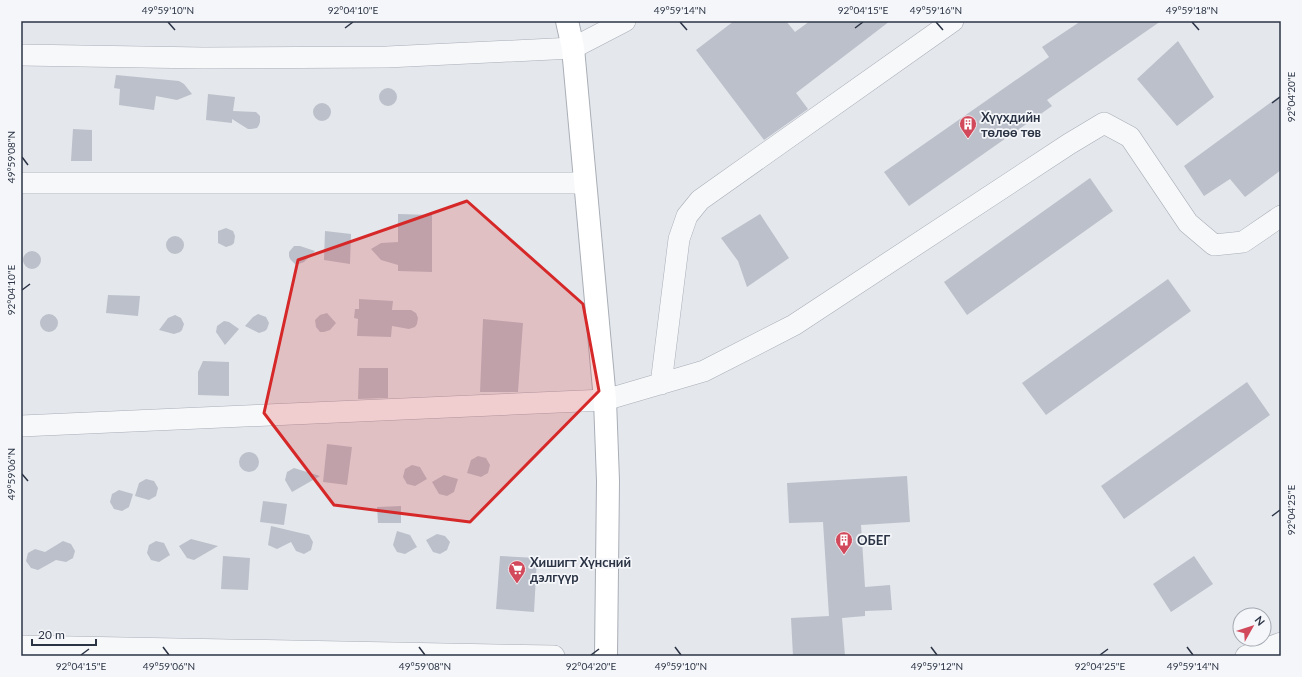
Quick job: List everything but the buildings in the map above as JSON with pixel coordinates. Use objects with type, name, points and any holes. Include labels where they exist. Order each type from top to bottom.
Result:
[{"type":"street","points":[[567,21],[573,48],[605,400],[608,481],[606,656]]},
{"type":"street","points":[[21,55],[203,58],[387,57],[573,48],[625,21]]},
{"type":"street","points":[[661,384],[679,239],[687,216],[700,200],[953,21]]},
{"type":"street","points":[[21,426],[605,400],[704,371],[794,325],[1069,144],[1104,123],[1130,138],[1188,224],[1214,245],[1243,242],[1281,216]]},
{"type":"street","points":[[21,183],[585,183]]},
{"type":"street","points":[[1246,656],[1281,642]]},
{"type":"street","points":[[21,646],[554,656]]},
{"type":"highlighted area","points":[[467,201],[583,304],[599,391],[470,522],[334,505],[264,413],[298,260]]},
{"type":"place","name":"Хүүхдийн төлөө төв","points":[[968,139]]},
{"type":"place","name":"ОБЕГ","points":[[844,555]]},
{"type":"place","name":"Хишигт Хүнсний дэлгүүр","points":[[517,584]]}]
